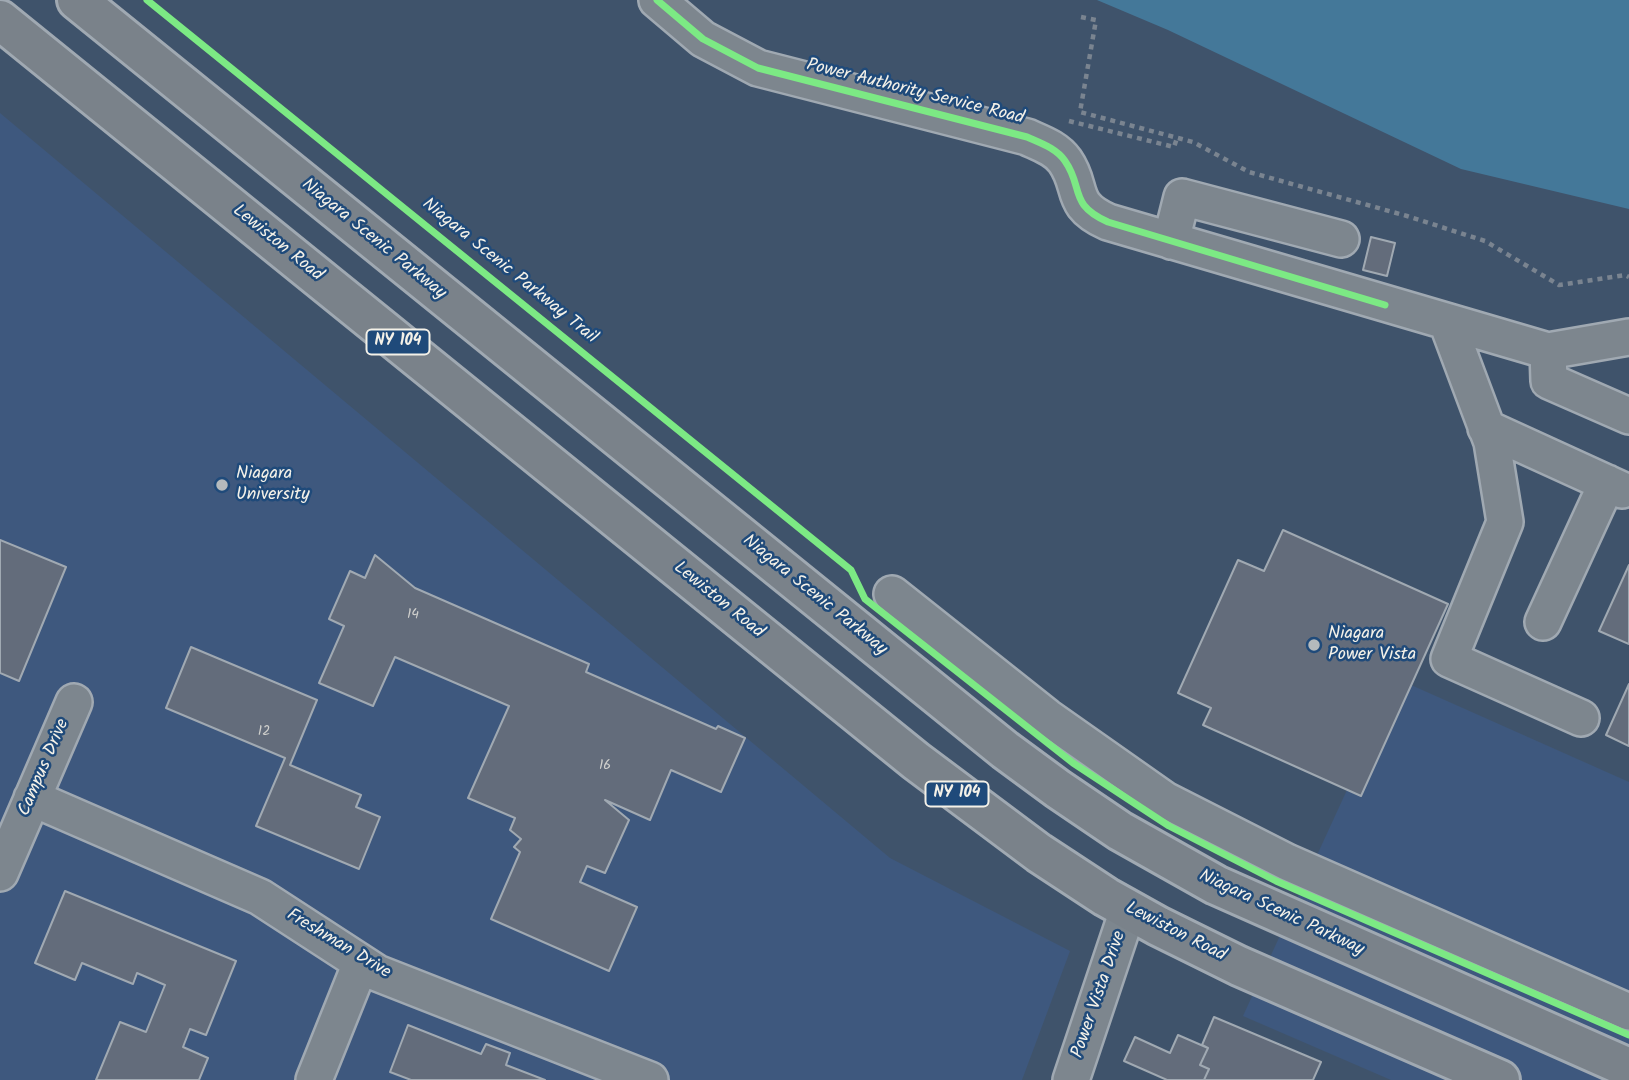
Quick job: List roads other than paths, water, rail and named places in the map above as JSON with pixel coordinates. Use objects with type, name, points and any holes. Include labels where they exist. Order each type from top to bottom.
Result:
[{"type":"main road","name":"Niagara Scenic Parkway","points":[[77,0],[918,680],[1058,789],[1149,849],[1216,885],[1629,1068]]},
{"type":"main road","name":"Lewiston Road","points":[[0,20],[916,761],[1007,831],[1128,910],[1228,960],[1500,1080]]},
{"type":"street","name":"Power Authority Service Road","points":[[657,0],[703,39],[758,68],[1027,137],[1043,144],[1065,161],[1077,196],[1095,216],[1385,305],[1548,351]]},
{"type":"street","points":[[1171,241],[1182,197],[1341,239]]},
{"type":"street","points":[[1447,322],[1492,442],[1505,522],[1449,659],[1581,718]]},
{"type":"street","points":[[1629,337],[1548,351],[1549,381],[1629,416]]},
{"type":"street","points":[[1486,428],[1615,487],[1543,622]]},
{"type":"street","points":[[892,594],[1047,717],[1132,779],[1176,806],[1287,862],[1629,1012]]},
{"type":"street","name":"Campus Drive","points":[[0,873],[18,809],[74,702]]},
{"type":"street","name":"Freshman Drive","points":[[18,809],[260,897],[377,973],[650,1080]]},
{"type":"street","name":"Power Vista Drive","points":[[1071,1080],[1128,910]]},
{"type":"street","points":[[314,1080],[361,963]]},
{"type":"place","name":"Niagara University","points":[[222,485]]},
{"type":"place","name":"Niagara Power Vista","points":[[1314,645]]}]
